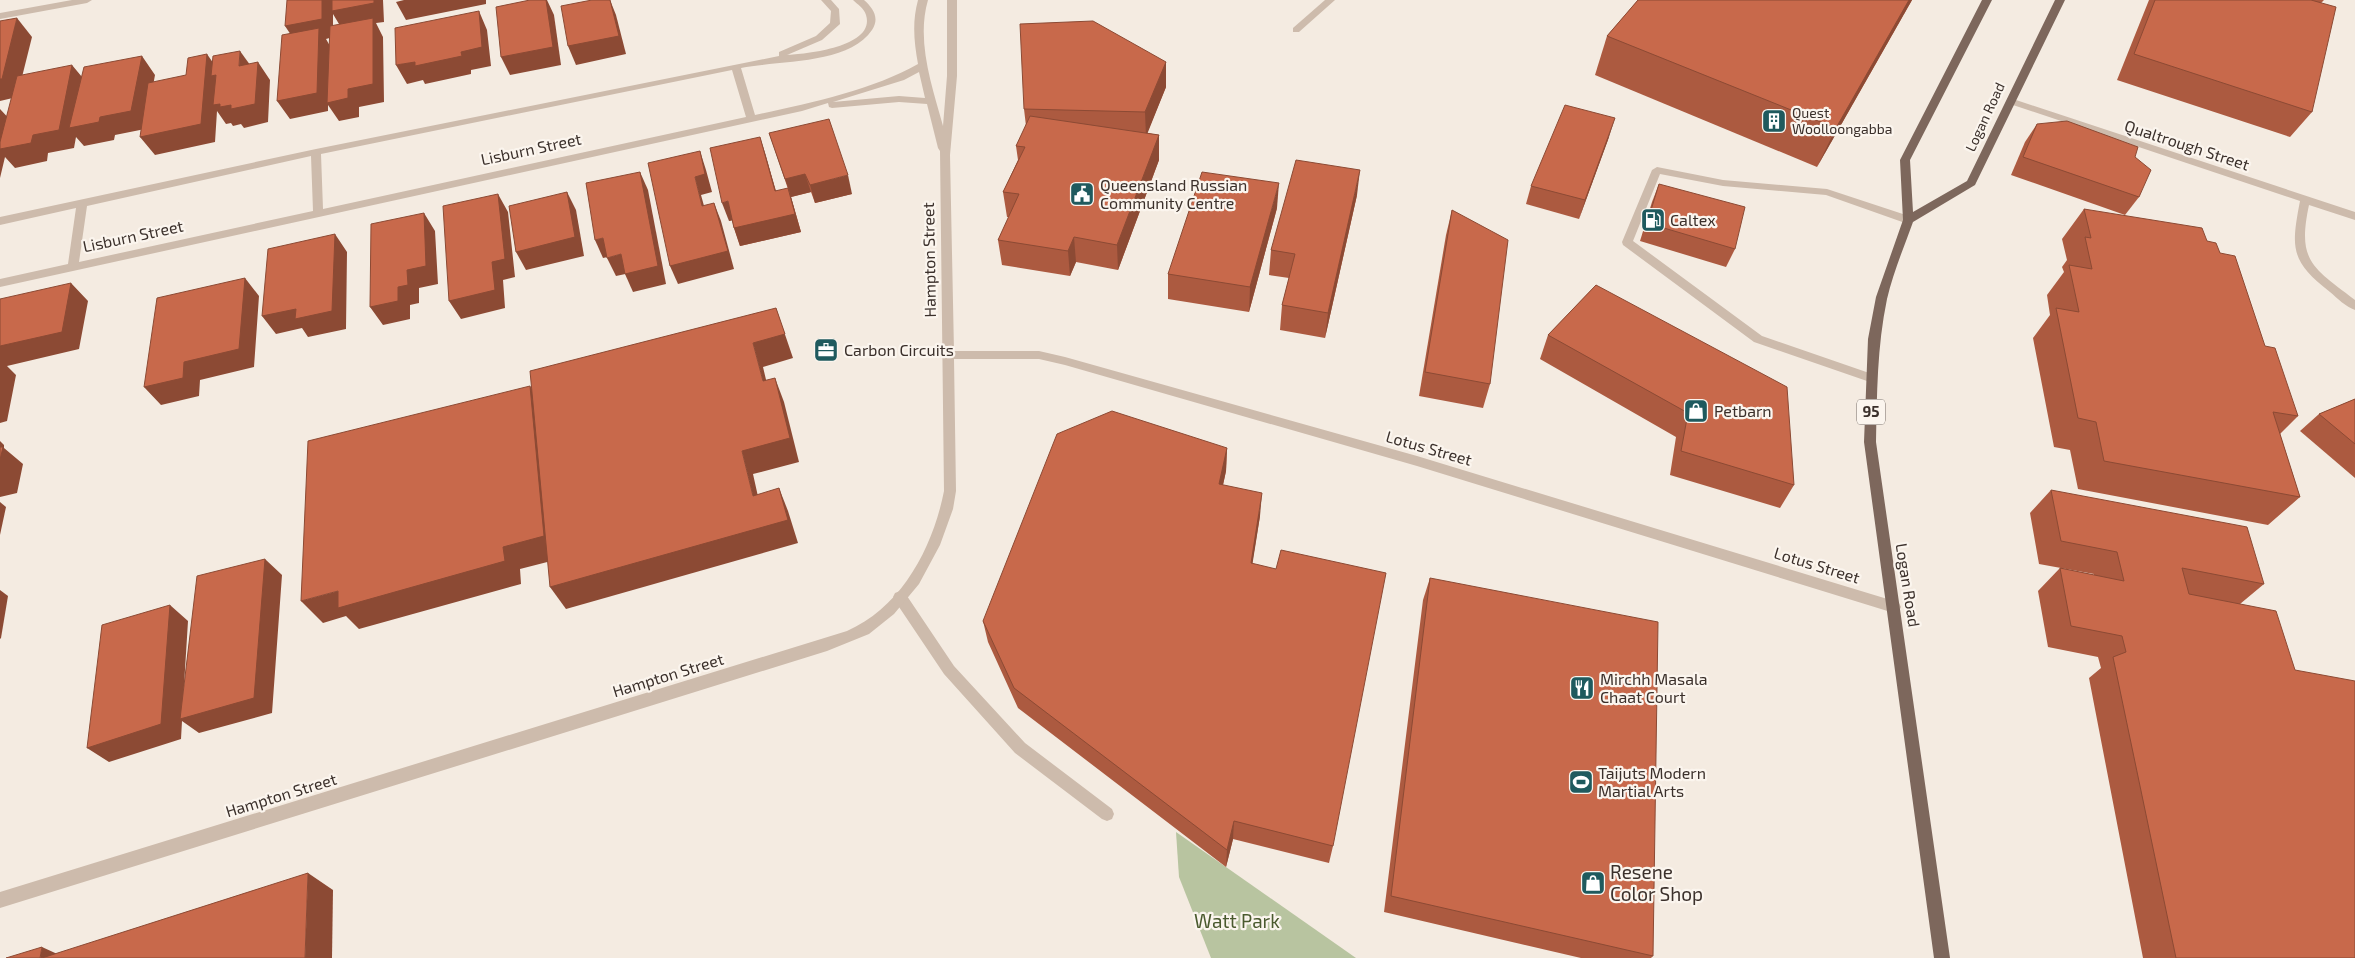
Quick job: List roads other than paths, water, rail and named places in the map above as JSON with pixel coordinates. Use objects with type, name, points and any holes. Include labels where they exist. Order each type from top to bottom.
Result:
[{"type":"main road","name":"Logan Road","points":[[1942,958],[1870,442],[1872,378],[1874,339],[1882,297],[1908,220],[1906,160],[1987,0]]},
{"type":"main road","name":"Logan Road","points":[[1908,220],[1972,183],[2060,0]]},
{"type":"street","points":[[0,16],[87,0]]},
{"type":"street","points":[[766,60],[809,44],[831,29],[836,21],[837,14],[826,0]]},
{"type":"street","points":[[0,221],[316,152],[766,60],[828,53],[853,44],[863,36],[872,23],[869,10],[858,0]]},
{"type":"street","name":"Hampton Street","points":[[922,0],[918,21],[924,65],[930,101],[945,155]]},
{"type":"street","name":"Hampton Street","points":[[0,900],[827,645],[875,623],[900,597],[931,553],[948,504],[950,491],[945,155],[952,76],[952,0]]},
{"type":"street","points":[[1296,30],[1330,0]]},
{"type":"street","name":"Lisburn Street","points":[[802,108],[900,78],[924,65]]},
{"type":"street","points":[[736,67],[751,118]]},
{"type":"street","name":"Lisburn Street","points":[[0,282],[802,108],[887,100],[930,101]]},
{"type":"street","name":"Qualtrough Street","points":[[2010,101],[2355,216]]},
{"type":"street","points":[[316,152],[318,212]]},
{"type":"street","points":[[1872,378],[1758,339],[1627,242],[1657,170],[1723,183],[1827,192],[1908,220]]},
{"type":"street","points":[[2305,200],[2298,241],[2301,253],[2325,282],[2355,306]]},
{"type":"street","name":"Lisburn Street","points":[[73,266],[82,204]]},
{"type":"street","name":"Lotus Street","points":[[948,355],[1039,355],[1065,361],[1418,461],[1894,607]]},
{"type":"street","points":[[900,597],[949,670],[1020,748],[1108,814]]},
{"type":"place","name":"Quest Woolloongabba","points":[[1774,121]]},
{"type":"place","name":"Queensland Russian Community Centre","points":[[1082,194]]},
{"type":"place","name":"Caltex","points":[[1653,220]]},
{"type":"place","name":"Carbon Circuits","points":[[826,350]]},
{"type":"place","name":"Petbarn","points":[[1696,411]]},
{"type":"place","name":"Mirchh Masala Chaat Court","points":[[1582,688]]},
{"type":"place","name":"Taijuts Modern Martial Arts","points":[[1581,782]]},
{"type":"place","name":"Resene Color Shop","points":[[1593,883]]},
{"type":"park label","name":"Watt Park","points":[[1237,921]]}]
